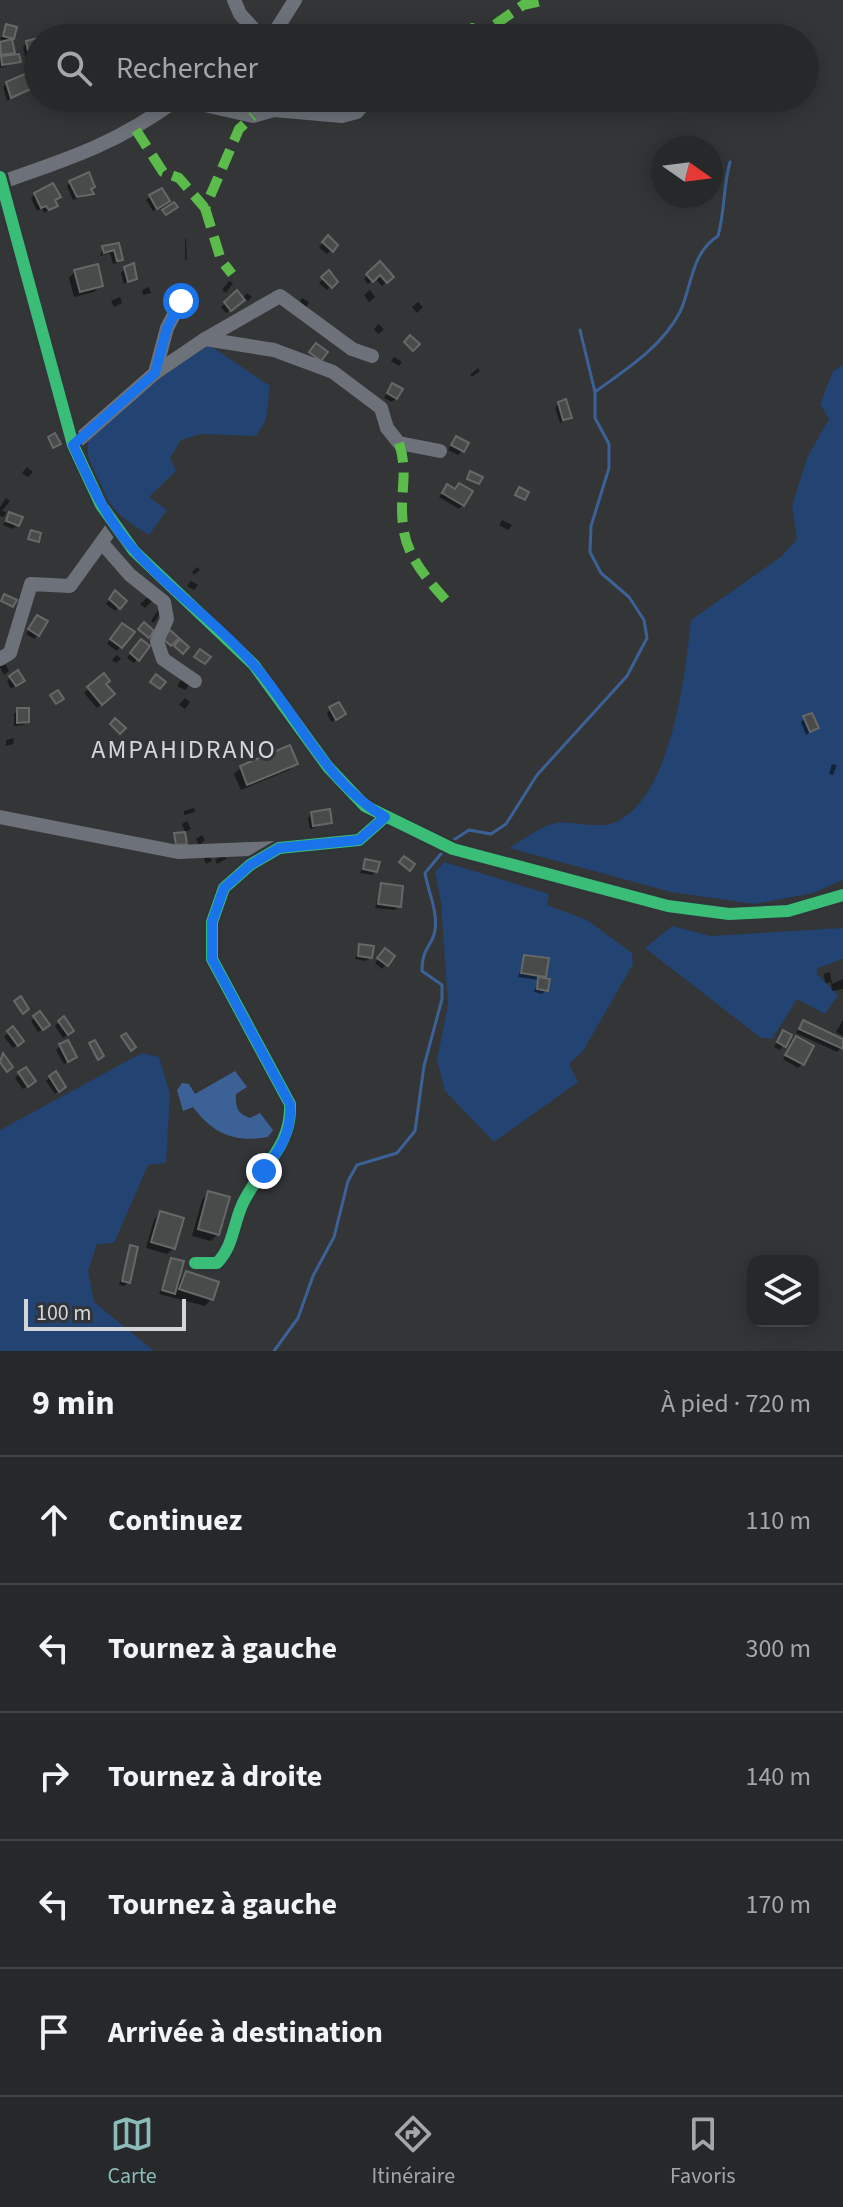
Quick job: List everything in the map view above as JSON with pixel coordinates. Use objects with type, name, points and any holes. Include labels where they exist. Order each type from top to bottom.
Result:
[{"type":"street","points":[[234,0],[240,14],[249,24]]},
{"type":"street","points":[[280,24],[295,0]]},
{"type":"street","points":[[160,112],[136,130],[104,145],[1,180],[73,445],[114,525],[134,551],[254,665],[328,767],[365,806],[385,817],[453,849],[668,906],[729,914],[788,911],[843,895]]},
{"type":"street","points":[[236,112],[253,116],[267,112]]},
{"type":"street","points":[[297,112],[342,116],[357,112]]},
{"type":"street","points":[[73,445],[155,373],[205,339],[280,296],[352,349],[372,356]]},
{"type":"street","points":[[155,373],[167,328],[181,301]]},
{"type":"street","points":[[205,339],[274,350],[333,372],[381,408],[387,428],[399,443],[440,451]]},
{"type":"street","points":[[0,659],[10,653],[31,584],[70,586],[114,525]]},
{"type":"street","points":[[102,543],[130,575],[164,602],[167,619],[157,641],[163,659],[195,681]]},
{"type":"street","points":[[0,817],[178,852],[279,848],[359,840],[385,817]]},
{"type":"street","points":[[195,1263],[217,1263],[227,1253],[244,1201],[281,1148],[291,1123],[290,1104],[212,959],[212,922],[224,888],[250,865],[279,848]]},
{"type":"shaded area","points":[[209,345],[270,386],[266,420],[256,436],[201,434],[181,440],[170,458],[176,471],[149,497],[167,510],[149,535],[112,507],[96,485],[88,456],[88,439],[164,375]]},
{"type":"shaded area","points":[[843,365],[843,880],[813,893],[755,904],[671,892],[509,848],[552,824],[602,825],[618,821],[636,807],[651,786],[663,760],[680,700],[691,620],[782,556],[797,539],[792,506],[807,458],[829,419],[820,404],[833,371]]},
{"type":"shaded area","points":[[444,862],[549,894],[547,905],[587,920],[632,953],[633,964],[583,1051],[569,1064],[578,1082],[494,1142],[445,1091],[437,1060],[448,1004],[441,902],[435,872]]},
{"type":"shaded area","points":[[672,926],[710,936],[843,928],[843,959],[818,968],[817,974],[838,995],[825,1014],[797,999],[772,1039],[761,1038],[645,948]]},
{"type":"shaded area","points":[[142,1053],[159,1057],[170,1094],[166,1163],[148,1165],[114,1243],[97,1244],[88,1271],[94,1302],[154,1351],[0,1351],[0,1130]]},
{"type":"shaded area","points":[[235,1071],[247,1087],[236,1094],[238,1110],[250,1118],[260,1113],[273,1130],[268,1137],[235,1137],[217,1130],[193,1107],[183,1111],[177,1090],[182,1083],[189,1084],[195,1094]]},
{"type":"building","points":[[6,24],[17,27],[14,39],[3,36]]},
{"type":"building","points":[[12,39],[15,53],[1,55],[0,42]]},
{"type":"building","points":[[19,54],[21,62],[2,65],[1,56]]},
{"type":"building","points":[[24,74],[24,92],[11,98],[6,82]]},
{"type":"building","points":[[89,172],[95,187],[91,189],[94,194],[77,197],[69,181]]},
{"type":"building","points":[[53,183],[61,197],[55,200],[58,206],[49,210],[46,206],[41,208],[34,193]]},
{"type":"building","points":[[162,188],[170,201],[157,209],[149,195]]},
{"type":"building","points":[[174,202],[178,207],[166,215],[162,210]]},
{"type":"building","points":[[328,235],[338,245],[333,252],[322,242]]},
{"type":"building","points":[[119,243],[123,260],[117,261],[114,250],[104,253],[102,246]]},
{"type":"building","points":[[380,261],[394,277],[387,283],[380,275],[373,282],[366,274]]},
{"type":"building","points":[[134,263],[137,279],[128,282],[124,267]]},
{"type":"building","points":[[98,264],[103,286],[80,292],[74,270]]},
{"type":"building","points":[[329,270],[338,282],[332,288],[321,277]]},
{"type":"building","points":[[237,290],[245,300],[231,311],[224,302]]},
{"type":"building","points":[[410,335],[420,344],[413,351],[404,342]]},
{"type":"building","points":[[316,343],[328,352],[321,361],[309,352]]},
{"type":"building","points":[[392,383],[403,389],[397,399],[387,393]]},
{"type":"building","points":[[566,399],[572,418],[563,420],[558,402]]},
{"type":"building","points":[[55,433],[61,444],[53,448],[48,437]]},
{"type":"building","points":[[456,436],[469,443],[464,452],[451,445]]},
{"type":"building","points":[[470,471],[483,477],[479,484],[467,479]]},
{"type":"building","points":[[459,483],[473,491],[464,506],[442,493],[447,484],[455,489]]},
{"type":"building","points":[[519,487],[529,492],[525,500],[515,495]]},
{"type":"building","points":[[9,512],[23,517],[19,526],[6,521]]},
{"type":"building","points":[[31,530],[41,533],[39,542],[28,539]]},
{"type":"building","points":[[115,590],[127,601],[120,609],[109,599]]},
{"type":"building","points":[[4,594],[17,600],[13,607],[1,601]]},
{"type":"building","points":[[37,615],[48,621],[39,636],[28,629]]},
{"type":"building","points":[[144,622],[154,631],[149,638],[138,629]]},
{"type":"building","points":[[122,623],[135,632],[122,648],[110,639]]},
{"type":"building","points":[[170,630],[179,638],[171,646],[162,638]]},
{"type":"building","points":[[141,639],[150,646],[139,661],[130,653]]},
{"type":"building","points":[[180,639],[189,647],[183,654],[174,646]]},
{"type":"building","points":[[200,649],[211,657],[205,664],[194,657]]},
{"type":"building","points":[[18,670],[25,681],[16,686],[9,676]]},
{"type":"building","points":[[104,673],[110,681],[106,684],[115,694],[102,705],[87,687]]},
{"type":"building","points":[[156,674],[166,682],[160,689],[150,682]]},
{"type":"building","points":[[58,690],[64,699],[56,704],[50,695]]},
{"type":"building","points":[[339,702],[346,714],[336,720],[329,707]]},
{"type":"building","points":[[17,708],[29,708],[29,722],[17,723]]},
{"type":"building","points":[[812,713],[819,728],[810,732],[803,716]]},
{"type":"building","points":[[115,718],[126,728],[120,734],[110,724]]},
{"type":"building","points":[[290,745],[298,764],[247,785],[240,766]]},
{"type":"building","points":[[330,809],[332,823],[313,826],[311,812]]},
{"type":"building","points":[[185,832],[187,844],[176,845],[174,833]]},
{"type":"building","points":[[404,856],[415,864],[410,871],[399,862]]},
{"type":"building","points":[[365,859],[380,862],[377,872],[363,869]]},
{"type":"building","points":[[381,883],[403,886],[401,907],[378,904]]},
{"type":"building","points":[[359,944],[374,946],[372,958],[358,956]]},
{"type":"building","points":[[385,948],[395,956],[388,966],[377,958]]},
{"type":"building","points":[[524,955],[549,958],[546,977],[521,973]]},
{"type":"building","points":[[538,977],[550,979],[548,991],[537,989]]},
{"type":"building","points":[[21,996],[29,1009],[23,1014],[14,1001]]},
{"type":"building","points":[[40,1011],[50,1025],[43,1030],[33,1016]]},
{"type":"building","points":[[64,1016],[74,1031],[68,1035],[58,1021]]},
{"type":"building","points":[[803,1020],[843,1039],[843,1049],[799,1029]]},
{"type":"building","points":[[13,1026],[24,1041],[18,1046],[7,1031]]},
{"type":"building","points":[[783,1030],[792,1035],[786,1047],[777,1042]]},
{"type":"building","points":[[126,1033],[136,1047],[131,1051],[121,1036]]},
{"type":"building","points":[[796,1036],[814,1046],[804,1065],[785,1055]]},
{"type":"building","points":[[68,1040],[77,1057],[68,1062],[59,1044]]},
{"type":"building","points":[[95,1040],[104,1056],[98,1060],[89,1043]]},
{"type":"building","points":[[3,1053],[13,1067],[7,1072],[0,1062]]},
{"type":"building","points":[[26,1067],[36,1081],[28,1087],[18,1072]]},
{"type":"building","points":[[56,1071],[66,1087],[59,1092],[49,1076]]},
{"type":"building","points":[[208,1191],[230,1197],[219,1235],[198,1229]]},
{"type":"building","points":[[160,1211],[184,1218],[175,1249],[151,1242]]},
{"type":"building","points":[[130,1245],[138,1247],[130,1283],[122,1281]]},
{"type":"building","points":[[171,1258],[184,1261],[175,1294],[162,1290]]},
{"type":"building","points":[[186,1271],[219,1282],[213,1300],[179,1289]]},
{"type":"waterway","points":[[595,392],[653,347],[680,312],[697,261],[702,251],[718,236],[730,162],[729,166]]},
{"type":"waterway","points":[[449,843],[469,830],[491,834],[506,824],[537,775],[627,676],[647,638],[644,620],[629,597],[601,573],[590,552],[591,526],[609,468],[609,444],[595,418],[595,392],[580,330]]},
{"type":"waterway","points":[[274,1351],[298,1318],[313,1276],[334,1237],[348,1181],[357,1165],[397,1153],[415,1131],[424,1066],[442,999],[442,985],[422,971],[436,923],[425,873],[445,849]]},
{"type":"marked path","points":[[496,24],[523,5],[546,0]]},
{"type":"marked path","points":[[136,130],[163,172],[179,178],[205,208],[239,129],[253,116]]},
{"type":"marked path","points":[[205,208],[221,260],[232,274]]},
{"type":"marked path","points":[[399,443],[403,465],[405,537],[420,569],[451,606]]},
{"type":"cycle path","points":[[0,177],[73,445],[101,505],[134,551],[254,665],[328,767],[365,806],[453,849],[668,906],[729,914],[788,911],[843,895]]},
{"type":"cycle path","points":[[195,1263],[217,1263],[223,1256],[241,1207],[281,1143],[289,1118],[290,1104],[212,959],[212,922],[224,888],[250,865],[279,848],[359,840],[385,817]]},
{"type":"district","name":"AMPAHIDRANO","points":[[184,749]]},
{"type":"route","points":[[181,301],[167,328],[155,373],[73,445],[101,505],[134,551],[230,639],[277,693],[328,767],[365,806],[385,817],[359,840],[279,848],[250,865],[224,888],[212,922],[212,959],[290,1104],[291,1123],[281,1148],[264,1171]]}]
